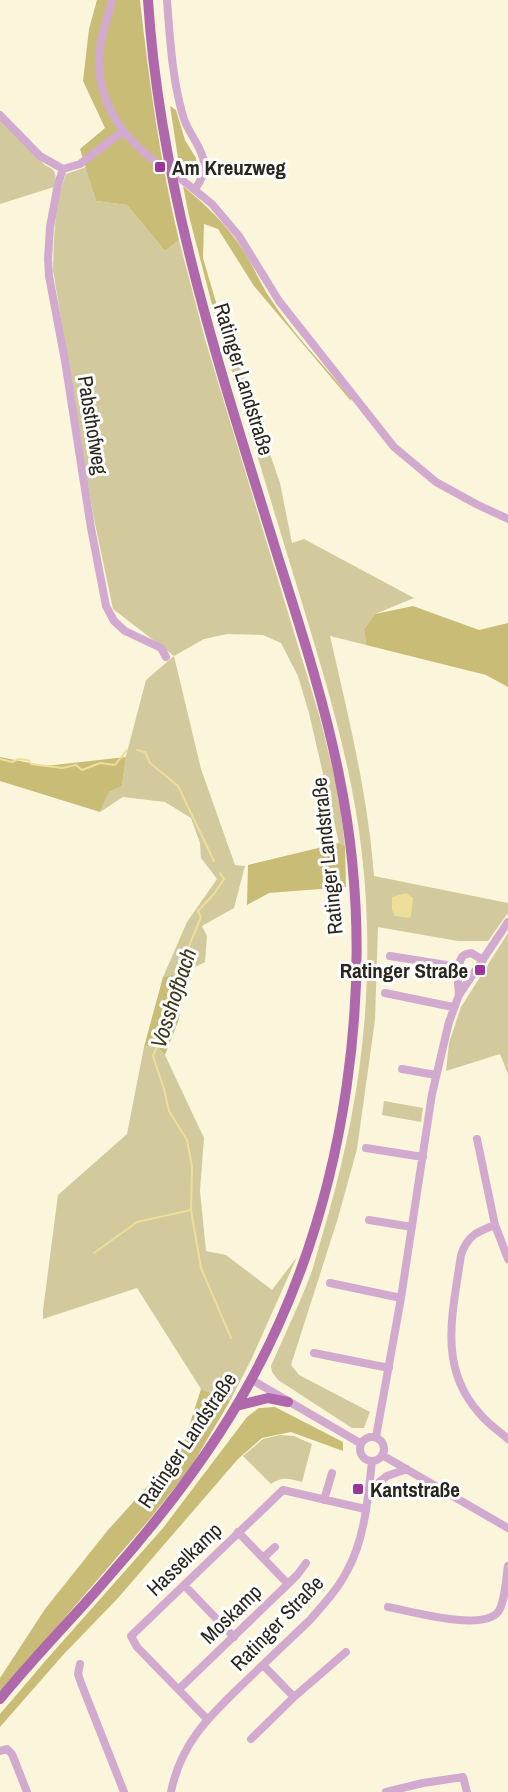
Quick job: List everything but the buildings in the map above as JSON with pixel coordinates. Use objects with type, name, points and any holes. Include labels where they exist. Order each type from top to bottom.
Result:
[{"type":"main road","name":"Ratinger Landstraße","points":[[0,1699],[151,1527],[209,1450],[252,1380],[281,1319],[301,1269],[322,1202],[342,1121],[355,1007],[356,936],[353,868],[340,777],[290,594],[214,350],[178,213],[157,93],[148,0]]},
{"type":"main road","points":[[236,1406],[268,1398],[288,1402]]},
{"type":"street","points":[[112,0],[101,42],[101,80],[107,102],[123,131],[140,150],[160,165]]},
{"type":"street","points":[[167,0],[170,54],[176,91],[183,119],[203,158],[202,177],[195,189]]},
{"type":"street","points":[[0,115],[40,156],[63,169],[80,164],[123,131]]},
{"type":"street","name":"Pabsthofweg","points":[[63,169],[52,218],[48,259],[91,528],[106,606],[114,621],[125,631],[161,648],[166,657]]},
{"type":"street","points":[[182,179],[212,204],[239,236],[279,301],[394,447],[436,482],[508,519]]},
{"type":"street","points":[[376,1437],[401,1298],[436,1075],[453,1007],[508,922]]},
{"type":"street","points":[[459,995],[459,967],[462,957],[471,953],[483,960]]},
{"type":"street","points":[[390,956],[459,967]]},
{"type":"street","points":[[385,993],[453,1007]]},
{"type":"street","points":[[402,1069],[436,1075]]},
{"type":"street","points":[[477,1139],[495,1225],[508,1259]]},
{"type":"street","points":[[366,1148],[423,1157]]},
{"type":"street","points":[[369,1220],[412,1227]]},
{"type":"street","points":[[495,1225],[470,1237],[461,1255],[450,1327],[450,1344],[453,1366],[463,1390],[480,1415],[508,1439]]},
{"type":"street","points":[[330,1283],[401,1298]]},
{"type":"street","points":[[314,1353],[389,1368]]},
{"type":"street","points":[[252,1380],[360,1443]]},
{"type":"street","points":[[376,1437],[384,1447],[382,1455],[377,1460],[366,1460],[361,1455],[360,1443],[365,1438],[376,1437]]},
{"type":"street","points":[[382,1455],[508,1528]]},
{"type":"street","name":"Ratinger Straße","points":[[171,1792],[188,1744],[207,1719],[310,1620],[340,1583],[358,1546],[372,1461]]},
{"type":"street","points":[[368,1491],[387,1476],[407,1469]]},
{"type":"street","points":[[324,1500],[332,1473]]},
{"type":"street","name":"Hasselkamp","points":[[207,1719],[137,1647],[131,1636],[283,1490],[365,1509]]},
{"type":"street","points":[[237,1532],[288,1584]]},
{"type":"street","points":[[262,1558],[275,1547]]},
{"type":"street","name":"Moskamp","points":[[179,1689],[288,1584],[306,1563]]},
{"type":"street","points":[[388,1607],[461,1622],[488,1619],[497,1613],[502,1603],[508,1566]]},
{"type":"street","points":[[184,1585],[234,1637]]},
{"type":"street","points":[[251,1739],[294,1697],[346,1652]]},
{"type":"street","points":[[80,1664],[78,1674],[81,1683],[124,1792]]},
{"type":"street","points":[[263,1665],[294,1697]]},
{"type":"street","points":[[0,1751],[7,1749],[10,1751],[27,1792]]},
{"type":"street","points":[[386,1792],[463,1777],[467,1792]]},
{"type":"shaded area","points":[[97,0],[140,0],[156,121],[179,240],[165,251],[127,205],[96,201],[80,149],[105,128],[83,81],[89,29]]},
{"type":"shaded area","points":[[170,106],[176,110],[185,140],[196,158],[197,171],[191,178],[180,171]]},
{"type":"shaded area","points":[[0,120],[45,165],[54,171],[54,187],[0,204]]},
{"type":"shaded area","points":[[86,167],[96,201],[127,205],[165,251],[179,240],[205,339],[320,718],[339,795],[345,846],[339,843],[309,713],[298,676],[281,643],[263,635],[227,634],[204,639],[174,656],[113,609],[93,514],[53,270],[55,221],[62,185],[66,174]]},
{"type":"shaded area","points":[[183,186],[230,232],[279,311],[351,398],[351,401],[254,286],[218,229],[204,224],[203,258],[220,316],[216,320]]},
{"type":"shaded area","points":[[220,316],[236,355],[280,483],[292,543],[304,539],[414,598],[375,614],[364,629],[366,645],[330,636],[362,785],[374,876],[508,903],[508,913],[488,941],[458,941],[378,927],[375,1020],[357,1149],[338,1218],[291,1365],[299,1375],[370,1412],[364,1428],[352,1428],[278,1380],[271,1366],[312,1271],[349,1128],[363,1038],[366,993],[366,901],[357,817],[342,746],[313,640],[216,320]]},
{"type":"shaded area","points":[[413,606],[479,630],[508,623],[508,687],[486,675],[366,645],[364,629],[375,614]]},
{"type":"shaded area","points":[[174,656],[201,769],[235,865],[245,866],[234,908],[202,926],[207,936],[205,962],[185,972],[163,977],[187,922],[217,879],[201,858],[200,843],[191,818],[165,802],[123,797],[100,812],[109,792],[122,786],[126,756],[146,680]]},
{"type":"shaded area","points":[[0,757],[45,766],[126,757],[122,786],[109,792],[100,812],[0,781]]},
{"type":"shaded area","points":[[339,843],[345,846],[346,887],[269,893],[247,905],[248,865]]},
{"type":"shaded area","points":[[406,893],[413,898],[411,916],[409,918],[395,916],[392,910],[392,897]]},
{"type":"shaded area","points":[[508,933],[508,1074],[500,1054],[446,1071],[449,1043],[461,1007]]},
{"type":"shaded area","points":[[185,972],[179,1019],[165,1055],[156,1045],[144,1047],[163,977]]},
{"type":"shaded area","points":[[156,1045],[165,1055],[204,1138],[200,1191],[206,1251],[226,1255],[272,1290],[297,1257],[230,1401],[201,1389],[137,1288],[43,1319],[58,1195],[127,1134],[144,1047]]},
{"type":"shaded area","points":[[384,1101],[423,1108],[421,1122],[382,1115]]},
{"type":"shaded area","points":[[201,1389],[230,1401],[191,1467],[149,1520],[0,1693],[0,1678],[45,1609],[108,1530],[182,1448]]},
{"type":"shaded area","points":[[275,1407],[343,1442],[343,1451],[291,1432],[262,1438],[238,1459],[118,1598],[63,1655],[0,1727],[0,1714],[163,1528],[247,1417],[259,1408]]},
{"type":"shaded area","points":[[280,1435],[294,1436],[312,1444],[302,1482],[282,1479],[271,1484],[243,1456],[263,1439]]},
{"type":"waterway","name":"Vosshofbach","points":[[0,759],[12,762],[19,759],[28,760],[31,764],[62,768],[76,765],[82,770],[100,763],[115,765],[127,750]]},
{"type":"waterway","name":"Vosshofbach","points":[[137,750],[145,752],[150,763],[178,786],[214,861]]},
{"type":"waterway","name":"Vosshofbach","points":[[220,873],[224,879],[198,911],[201,917],[182,963],[164,1030],[153,1056],[169,1111],[187,1140],[192,1167],[191,1210],[201,1268],[231,1338]]},
{"type":"waterway","points":[[94,1253],[137,1222],[191,1210]]},
{"type":"place","name":"Am Kreuzweg","points":[[160,167]]},
{"type":"place","name":"Ratinger Straße","points":[[480,970]]},
{"type":"place","name":"Kantstraße","points":[[358,1489]]}]
